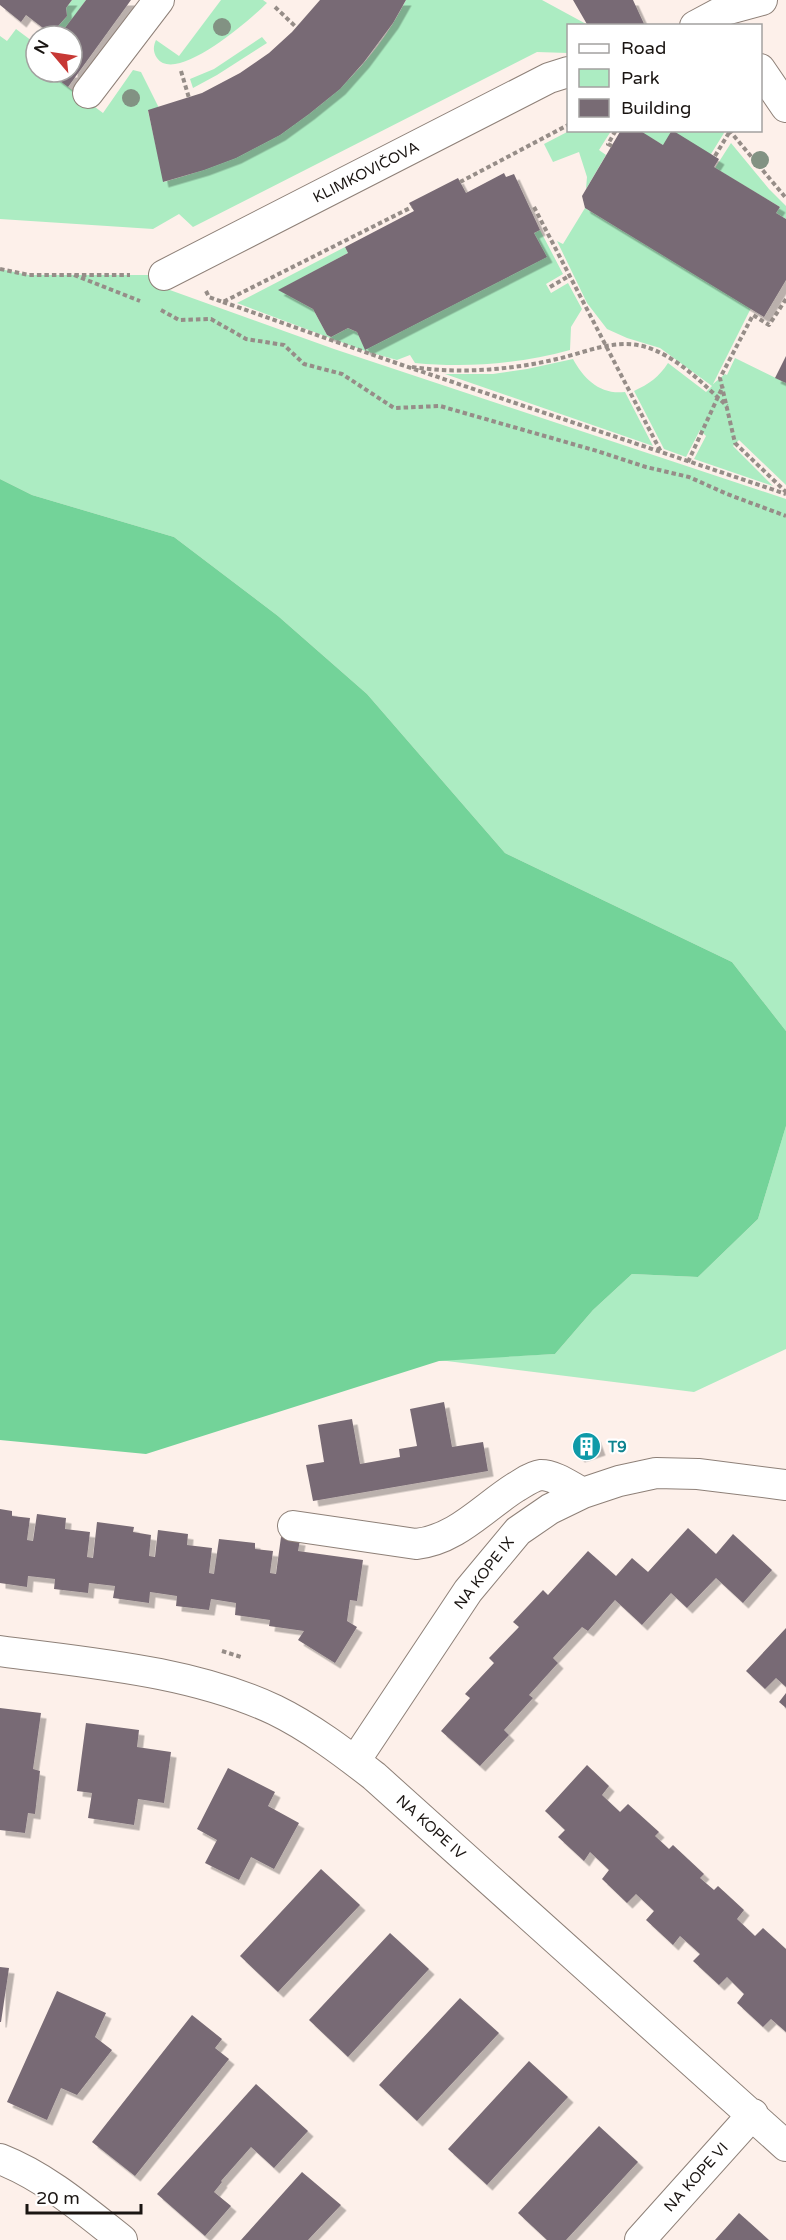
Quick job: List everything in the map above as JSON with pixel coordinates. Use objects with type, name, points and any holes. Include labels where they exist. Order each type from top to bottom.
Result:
[{"type":"street","points":[[88,93],[159,0]]},
{"type":"street","points":[[700,24],[762,0]]},
{"type":"street","name":"KLIMKOVIČOVA","points":[[164,275],[549,78],[567,72]]},
{"type":"street","points":[[762,72],[786,107]]},
{"type":"street","name":"NA KOPE IX","points":[[355,1761],[468,1591],[518,1531],[550,1509],[583,1493],[619,1481],[656,1473],[698,1474],[786,1485]]},
{"type":"street","points":[[293,1526],[423,1544],[430,1543],[460,1528],[500,1497],[539,1475],[553,1477],[583,1493]]},
{"type":"street","name":"NA KOPE IV","points":[[0,1651],[95,1664],[209,1685],[248,1698],[300,1724],[355,1761],[753,2114],[786,2146]]},
{"type":"street","name":"NA KOPE VI","points":[[640,2240],[753,2114]]},
{"type":"street","points":[[0,2159],[38,2177],[68,2197],[122,2240]]},
{"type":"path","points":[[275,7],[296,27]]},
{"type":"path","points":[[181,71],[189,98]]},
{"type":"path","points":[[460,182],[567,126]]},
{"type":"path","points":[[612,146],[608,144],[615,132]]},
{"type":"path","points":[[715,156],[729,132]]},
{"type":"path","points":[[731,132],[786,198]]},
{"type":"path","points":[[223,302],[412,207]]},
{"type":"path","points":[[534,207],[661,452]]},
{"type":"path","points":[[191,261],[209,297],[402,366],[786,493]]},
{"type":"path","points":[[0,269],[29,275],[164,275]]},
{"type":"path","points":[[74,275],[146,304]]},
{"type":"path","points":[[550,287],[569,276]]},
{"type":"path","points":[[786,299],[769,325],[753,315],[720,378],[735,443],[786,493]]},
{"type":"path","points":[[157,308],[179,320],[211,319],[246,339],[284,345],[304,364],[342,374],[394,408],[440,406],[646,467],[689,477],[786,516]]},
{"type":"path","points":[[402,366],[468,371],[557,359],[605,345],[635,345],[659,352],[678,364],[727,406]]},
{"type":"path","points":[[688,462],[723,386]]},
{"type":"green space","points":[[72,0],[86,0],[69,24],[60,24],[67,16],[66,8]]},
{"type":"green space","points":[[221,0],[263,0],[267,3],[230,35],[196,57],[180,63],[167,64],[157,58],[154,49],[156,40],[179,56]]},
{"type":"green space","points":[[406,0],[542,0],[586,24],[567,24],[567,53],[537,52],[193,227],[179,214],[153,229],[0,219],[0,36],[7,41],[16,29],[24,35],[24,84],[64,84],[103,113],[133,70],[141,72],[159,108],[148,111],[164,182],[237,156],[272,138],[305,117],[335,93],[362,65],[386,34]]},
{"type":"green space","points":[[262,37],[267,43],[193,88],[190,79],[214,69]]},
{"type":"green space","points":[[567,132],[610,132],[599,150],[606,155],[586,189],[587,177],[579,152],[553,162],[544,144]]},
{"type":"green space","points":[[641,132],[724,133],[711,154],[663,145]]},
{"type":"green space","points":[[731,143],[786,206],[786,219],[776,213],[780,207],[715,168]]},
{"type":"green space","points":[[585,208],[751,308],[713,384],[725,374],[727,375],[735,358],[786,383],[786,485],[739,440],[733,446],[773,486],[694,459],[706,436],[700,430],[686,457],[664,449],[634,391],[653,380],[668,363],[706,392],[712,386],[660,348],[607,329],[587,303],[557,241],[563,244]]},
{"type":"green space","points":[[540,230],[563,274],[546,284],[551,293],[568,283],[582,309],[571,327],[570,350],[551,355],[493,364],[415,363],[410,355],[397,360],[365,351],[237,303],[345,247],[348,253],[279,290],[313,309],[327,335],[331,337],[348,328],[357,332],[365,349],[546,256],[534,233]]},
{"type":"green space","points":[[0,269],[29,275],[164,275],[167,289],[334,349],[786,499],[786,1031],[732,962],[505,853],[367,694],[278,616],[174,537],[32,495],[0,479]]},
{"type":"green space","points":[[573,359],[582,373],[600,388],[625,392],[653,446],[445,374],[493,374]]},
{"type":"green space","points":[[0,479],[32,495],[174,537],[278,616],[367,694],[505,853],[732,962],[786,1031],[786,1126],[758,1219],[698,1277],[632,1274],[593,1310],[555,1354],[439,1361],[146,1454],[0,1440]]},
{"type":"green space","points":[[786,1126],[786,1349],[694,1392],[439,1360],[555,1354],[593,1310],[632,1274],[698,1277],[758,1219]]},
{"type":"building","points":[[0,0],[72,0],[66,8],[67,16],[60,24],[38,24],[26,15],[21,22],[0,5]]},
{"type":"building","points":[[86,0],[131,0],[84,65],[84,24],[68,24]]},
{"type":"building","points":[[320,0],[406,0],[393,23],[364,62],[340,89],[309,114],[280,135],[236,158],[163,182],[148,110],[202,93],[240,73],[269,53],[292,32]]},
{"type":"building","points":[[573,0],[633,0],[644,24],[587,24]]},
{"type":"building","points":[[620,132],[642,132],[663,145],[671,132],[675,132],[719,159],[714,167],[780,207],[776,213],[786,219],[786,280],[764,317],[585,208],[582,196]]},
{"type":"building","points":[[504,173],[506,177],[514,174],[540,230],[534,233],[547,257],[365,350],[357,332],[348,328],[331,337],[327,335],[313,309],[278,290],[348,253],[345,247],[414,211],[409,203],[458,178],[466,193]]},
{"type":"building","points":[[786,356],[786,383],[775,378]]},
{"type":"building","points":[[444,1402],[452,1447],[483,1442],[488,1471],[313,1501],[306,1465],[324,1462],[318,1425],[352,1419],[360,1464],[400,1457],[399,1449],[417,1446],[410,1409]]},
{"type":"building","name":"T9","points":[[595,1436],[600,1450],[579,1457],[574,1443]]},
{"type":"building","points":[[0,1509],[12,1511],[12,1516],[30,1518],[27,1540],[33,1541],[37,1514],[66,1518],[65,1529],[90,1532],[87,1557],[93,1558],[97,1522],[134,1527],[133,1532],[151,1535],[149,1556],[155,1557],[158,1530],[188,1534],[187,1545],[212,1548],[209,1573],[214,1574],[219,1539],[255,1543],[255,1549],[273,1551],[270,1573],[276,1574],[281,1537],[300,1540],[298,1551],[363,1560],[357,1601],[350,1600],[347,1621],[357,1627],[335,1663],[298,1640],[304,1631],[269,1626],[270,1620],[235,1615],[236,1603],[211,1599],[209,1610],[176,1606],[177,1596],[150,1592],[149,1603],[113,1598],[115,1586],[89,1583],[88,1593],[54,1589],[55,1579],[28,1576],[27,1587],[0,1583]]},
{"type":"building","points":[[688,1528],[716,1554],[733,1534],[772,1570],[743,1603],[716,1578],[687,1608],[671,1593],[642,1625],[615,1600],[588,1631],[582,1627],[553,1658],[558,1663],[529,1695],[533,1698],[504,1730],[509,1735],[480,1766],[441,1731],[470,1698],[465,1694],[494,1663],[489,1658],[519,1627],[513,1622],[543,1590],[548,1595],[588,1551],[616,1576],[632,1558],[648,1572]]},
{"type":"building","points":[[786,1628],[786,1687],[776,1678],[765,1689],[746,1671]]},
{"type":"building","points":[[786,1693],[786,1708],[779,1702]]},
{"type":"building","points":[[0,1708],[41,1713],[33,1769],[40,1771],[35,1814],[28,1813],[25,1833],[0,1830]]},
{"type":"building","points":[[86,1723],[139,1730],[137,1747],[171,1752],[164,1803],[138,1799],[134,1825],[88,1818],[92,1793],[77,1791]]},
{"type":"building","points":[[587,1765],[609,1786],[602,1795],[620,1812],[628,1804],[659,1832],[655,1836],[669,1849],[673,1845],[704,1874],[700,1878],[714,1890],[718,1886],[744,1910],[737,1919],[755,1936],[763,1928],[786,1949],[786,2032],[771,2019],[763,2027],[737,2003],[744,1994],[727,1977],[719,1985],[693,1961],[700,1954],[680,1936],[673,1945],[646,1920],[654,1911],[636,1894],[627,1903],[602,1879],[609,1870],[590,1852],[584,1861],[558,1837],[565,1830],[545,1811]]},
{"type":"building","points":[[228,1768],[275,1792],[268,1806],[299,1823],[274,1869],[251,1857],[239,1880],[205,1863],[217,1840],[197,1829]]},
{"type":"building","points":[[321,1869],[360,1905],[278,1992],[240,1956]]},
{"type":"building","points":[[390,1933],[429,1969],[348,2057],[309,2020]]},
{"type":"building","points":[[0,1967],[9,1968],[1,2022],[0,2022]]},
{"type":"building","points":[[57,1991],[106,2013],[95,2037],[112,2050],[77,2095],[61,2088],[47,2120],[7,2102]]},
{"type":"building","points":[[460,1998],[499,2033],[417,2121],[379,2085]]},
{"type":"building","points":[[192,2015],[222,2039],[215,2048],[229,2059],[135,2176],[92,2142]]},
{"type":"building","points":[[529,2061],[568,2097],[487,2185],[448,2149]]},
{"type":"building","points":[[256,2084],[308,2131],[274,2168],[251,2147],[214,2192],[231,2206],[205,2236],[157,2194]]},
{"type":"building","points":[[599,2126],[638,2162],[566,2240],[547,2240],[518,2213]]},
{"type":"building","points":[[302,2172],[341,2205],[308,2240],[241,2240]]},
{"type":"building","points":[[739,2213],[769,2240],[715,2240]]},
{"type":"place","name":"T9","points":[[587,1447]]}]
